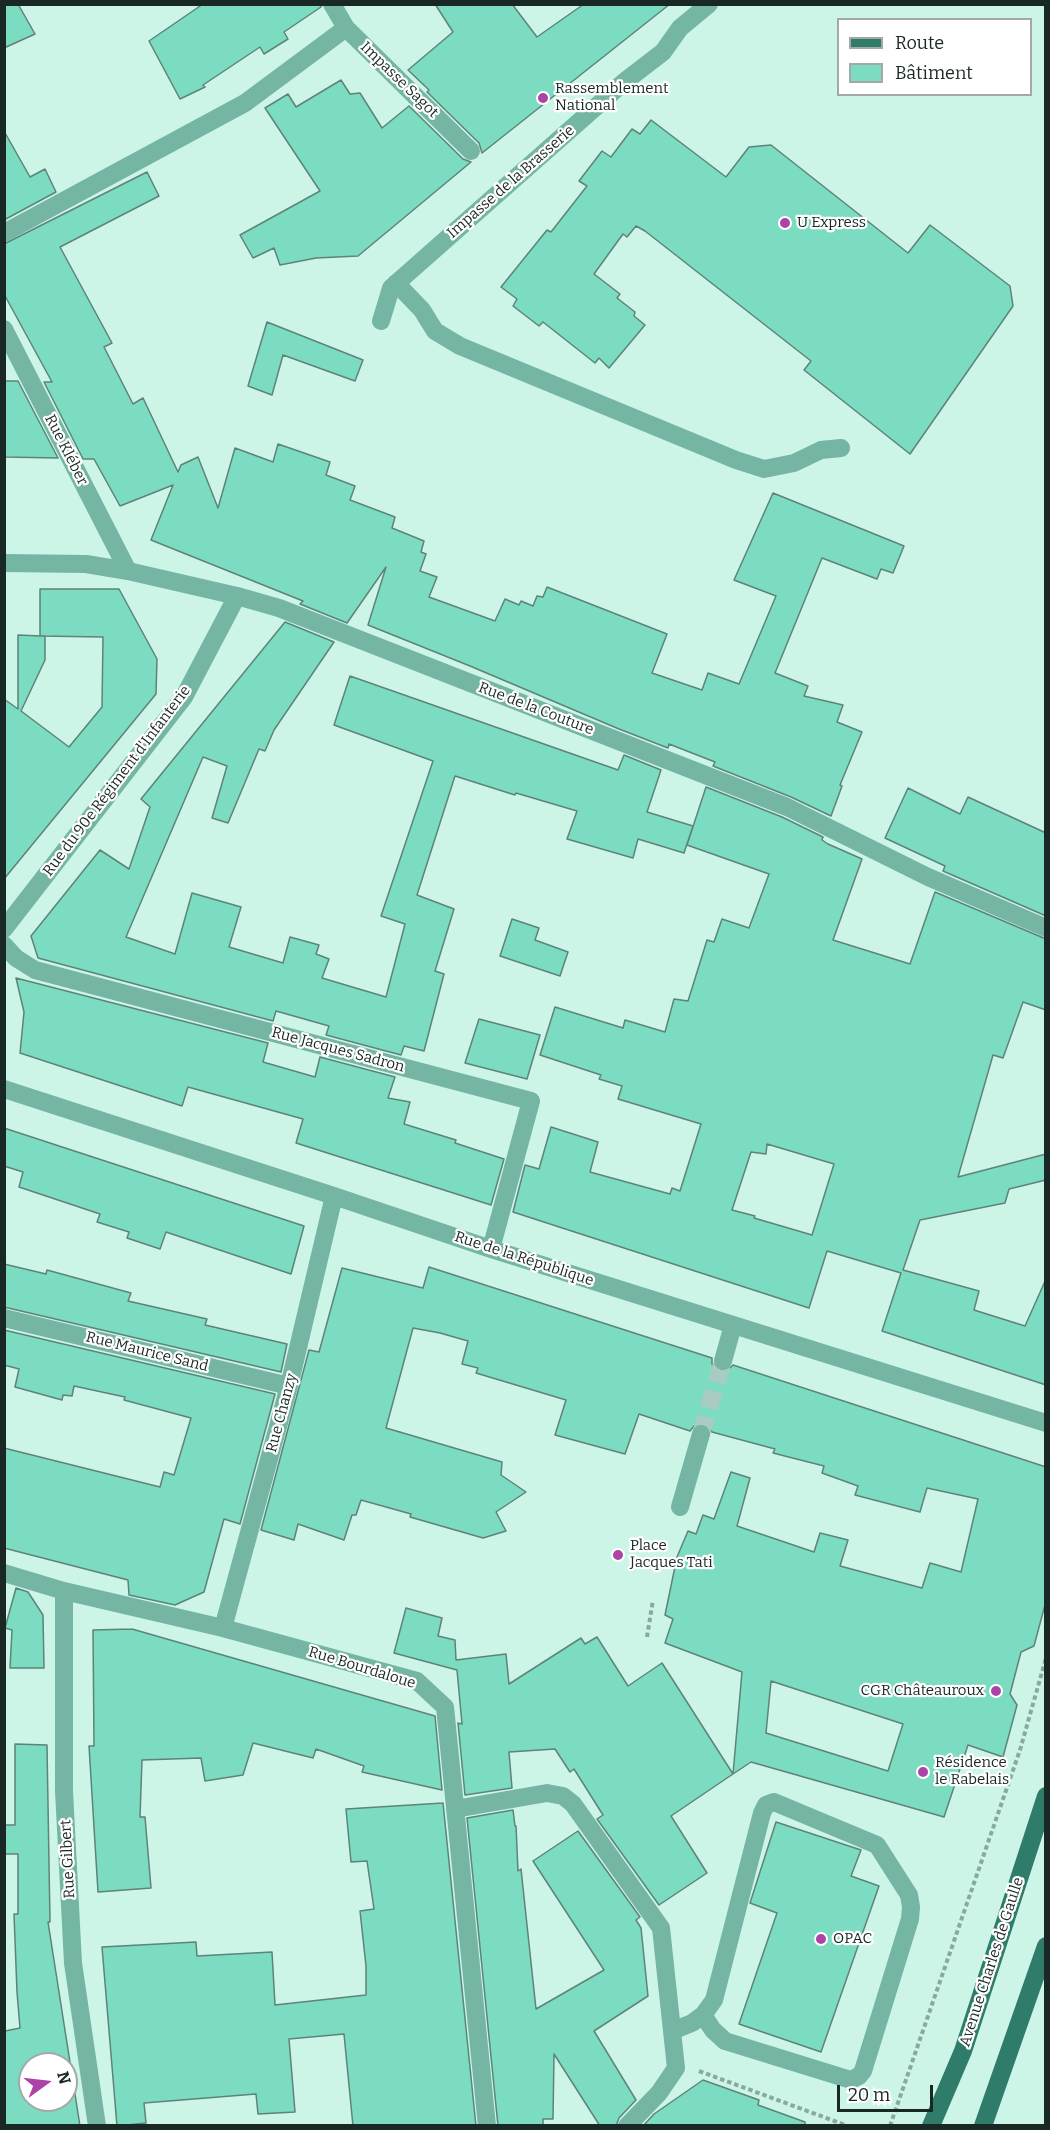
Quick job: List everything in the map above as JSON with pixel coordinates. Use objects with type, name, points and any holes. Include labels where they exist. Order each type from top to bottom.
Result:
[{"type":"main road","name":"Avenue Charles de Gaulle","points":[[931,2126],[963,2050],[1046,1796]]},
{"type":"main road","points":[[983,2126],[1046,1946]]},
{"type":"street","name":"Impasse Sagot","points":[[332,4],[346,28],[471,151]]},
{"type":"street","name":"Impasse de la Brasserie","points":[[381,321],[391,288],[396,283],[624,82],[663,52],[680,28],[709,4]]},
{"type":"street","points":[[4,233],[245,103],[346,28]]},
{"type":"street","points":[[396,283],[422,310],[435,331],[460,346],[736,460],[764,470],[794,463],[821,450],[841,448]]},
{"type":"street","name":"Rue Kléber","points":[[4,329],[128,571]]},
{"type":"street","name":"Rue de la Couture","points":[[4,563],[86,564],[128,571],[279,608],[787,807],[928,877],[1046,928]]},
{"type":"street","name":"Rue du 90e Régiment d'Infanterie","points":[[4,929],[184,697],[237,596]]},
{"type":"street","name":"Rue Jacques Sadron","points":[[4,945],[16,958],[35,970],[531,1101],[491,1249]]},
{"type":"street","name":"Rue de la République","points":[[4,1089],[491,1249],[1046,1423]]},
{"type":"street","name":"Rue Chanzy","points":[[223,1628],[289,1386],[334,1196]]},
{"type":"street","name":"Rue Maurice Sand","points":[[4,1317],[289,1386]]},
{"type":"street","points":[[723,1361],[734,1325]]},
{"type":"street","points":[[680,1507],[701,1434]]},
{"type":"street","name":"Rue Bourdaloue","points":[[4,1573],[64,1591],[223,1628],[417,1681],[445,1707],[487,2126]]},
{"type":"street","name":"Rue Gilbert","points":[[64,1591],[64,1791],[73,1963],[98,2126]]},
{"type":"street","points":[[455,1809],[547,1793],[563,1796],[573,1804],[661,1929],[676,2068],[659,2093],[627,2126]]},
{"type":"street","points":[[672,2031],[692,2023],[703,2015],[714,2000],[766,1805],[774,1802],[877,1845],[909,1895],[911,1907],[910,1919],[863,2071],[859,2076],[851,2080],[725,2041],[713,2030],[703,2015]]},
{"type":"path","points":[[646,1637],[653,1600]]},
{"type":"path","points":[[890,2126],[1020,1750],[1046,1658]]},
{"type":"path","points":[[675,2063],[848,2126]]},
{"type":"building","points":[[4,4],[18,4],[35,34],[4,48]]},
{"type":"building","points":[[203,4],[321,4],[321,7],[284,32],[288,39],[264,54],[260,47],[203,85],[205,87],[180,99],[149,41]]},
{"type":"building","points":[[435,4],[512,4],[537,37],[584,4],[670,4],[482,153],[479,143],[408,70],[453,32]]},
{"type":"building","points":[[341,80],[350,94],[360,93],[382,128],[409,106],[463,159],[471,162],[358,256],[316,258],[280,265],[274,248],[253,258],[240,235],[320,191],[265,108],[288,94],[296,107]]},
{"type":"building","points":[[651,120],[726,177],[749,147],[771,145],[908,253],[930,225],[1010,286],[1013,306],[910,454],[804,370],[811,361],[636,226],[627,237],[623,234],[594,274],[620,294],[617,298],[635,312],[634,316],[645,325],[609,368],[599,358],[595,363],[543,322],[539,326],[513,306],[517,299],[501,287],[547,230],[551,232],[587,186],[579,181],[602,151],[611,157],[632,129],[640,134]]},
{"type":"building","points":[[4,131],[30,177],[45,169],[56,192],[4,220]]},
{"type":"building","points":[[147,172],[159,196],[60,247],[112,343],[104,347],[133,404],[143,398],[178,472],[181,465],[198,457],[218,508],[235,448],[273,462],[278,444],[330,462],[326,475],[355,486],[350,500],[395,517],[392,528],[424,541],[421,552],[426,554],[420,571],[437,577],[429,597],[495,621],[505,599],[519,605],[521,601],[533,606],[537,596],[543,597],[547,587],[667,634],[652,673],[702,690],[708,673],[739,684],[776,596],[734,580],[773,493],[904,546],[893,573],[881,569],[877,579],[822,558],[775,673],[808,686],[804,696],[843,705],[837,722],[862,732],[840,785],[842,786],[831,816],[791,797],[713,766],[715,762],[669,744],[668,748],[619,729],[368,625],[386,567],[347,623],[300,604],[303,601],[151,540],[173,485],[120,506],[94,459],[83,459],[44,382],[52,382],[4,294],[4,244]]},
{"type":"building","points":[[267,322],[363,360],[355,381],[283,355],[272,395],[248,386]]},
{"type":"building","points":[[4,381],[18,381],[58,458],[4,457]]},
{"type":"building","points":[[40,589],[119,589],[157,659],[156,694],[4,879],[4,699],[18,709],[18,635],[40,636]],"holes":[[[45,636],[103,637],[102,707],[69,747],[21,711],[45,660]]]},
{"type":"building","points":[[285,622],[334,642],[274,730],[265,751],[259,749],[228,823],[212,818],[227,766],[203,757],[126,937],[175,954],[192,893],[241,907],[229,947],[283,963],[290,937],[319,945],[316,954],[329,959],[322,978],[386,997],[405,924],[381,916],[433,761],[334,725],[350,676],[618,770],[624,755],[661,770],[647,812],[693,826],[684,853],[638,839],[633,858],[567,839],[577,811],[455,776],[417,895],[454,909],[435,971],[444,974],[424,1051],[404,1046],[401,1055],[326,1035],[329,1026],[276,1011],[273,1021],[38,958],[31,936],[100,850],[129,869],[150,807],[141,799]]},
{"type":"building","points":[[706,787],[782,817],[823,837],[822,840],[828,844],[862,859],[833,940],[910,964],[935,892],[1046,939],[1046,1010],[1023,1002],[1003,1058],[993,1055],[958,1177],[1046,1154],[1046,1180],[1009,1189],[1005,1203],[920,1220],[903,1270],[979,1291],[974,1310],[1025,1326],[1046,1279],[1046,1385],[882,1331],[901,1273],[827,1251],[809,1308],[513,1212],[525,1165],[539,1169],[551,1127],[598,1142],[590,1172],[670,1194],[672,1188],[680,1191],[701,1124],[618,1099],[622,1086],[599,1079],[601,1075],[540,1055],[555,1007],[623,1028],[625,1020],[665,1032],[674,999],[688,1001],[707,940],[714,942],[722,919],[749,928],[769,874],[687,845]],"holes":[[[767,1144],[834,1164],[812,1235],[732,1210],[751,1152],[766,1154]]]},
{"type":"building","points":[[908,788],[960,814],[968,797],[1046,833],[1046,916],[943,871],[945,866],[885,838]]},
{"type":"building","points":[[512,919],[539,928],[535,940],[568,952],[560,976],[500,956]]},
{"type":"building","points":[[16,978],[268,1043],[263,1062],[315,1077],[320,1057],[395,1077],[388,1098],[410,1102],[404,1124],[456,1140],[455,1143],[504,1159],[491,1205],[296,1143],[303,1119],[188,1087],[182,1106],[20,1053],[24,1012]]},
{"type":"building","points":[[479,1019],[540,1035],[527,1079],[465,1063]]},
{"type":"building","points":[[4,1128],[304,1226],[291,1274],[166,1232],[160,1249],[127,1238],[129,1232],[97,1222],[100,1214],[19,1187],[23,1172],[4,1166]]},
{"type":"building","points":[[4,1264],[46,1274],[47,1270],[131,1293],[128,1301],[207,1319],[205,1325],[287,1344],[281,1372],[4,1307]]},
{"type":"building","points":[[429,1267],[712,1358],[712,1364],[719,1372],[726,1372],[733,1365],[1046,1467],[1046,1601],[1034,1646],[1021,1652],[1010,1694],[1017,1705],[1003,1757],[968,1745],[944,1817],[751,1762],[733,1774],[742,1672],[665,1643],[673,1619],[665,1615],[677,1557],[688,1531],[696,1534],[703,1515],[714,1519],[731,1472],[750,1478],[737,1526],[814,1552],[820,1533],[848,1540],[840,1566],[922,1588],[930,1563],[961,1572],[978,1499],[927,1488],[920,1512],[855,1495],[858,1486],[822,1473],[824,1466],[773,1453],[775,1449],[712,1432],[704,1423],[694,1426],[690,1431],[639,1414],[625,1454],[555,1435],[566,1400],[476,1373],[478,1368],[462,1364],[468,1341],[413,1328],[386,1428],[502,1462],[501,1475],[526,1492],[496,1512],[506,1531],[483,1538],[361,1500],[356,1515],[352,1515],[344,1540],[298,1524],[294,1540],[261,1530],[309,1350],[319,1352],[342,1268],[423,1288]],"holes":[[[771,1681],[903,1724],[888,1771],[766,1733]]]},
{"type":"building","points":[[4,1330],[275,1394],[240,1524],[224,1519],[204,1592],[175,1605],[129,1595],[128,1580],[4,1548],[4,1448],[160,1487],[164,1472],[174,1475],[191,1418],[124,1400],[125,1397],[74,1386],[72,1396],[63,1395],[62,1400],[15,1387],[19,1369],[4,1365]]},
{"type":"building","points":[[16,1588],[28,1592],[43,1615],[44,1668],[10,1668],[12,1630],[5,1628]]},
{"type":"building","points":[[406,1608],[442,1618],[438,1636],[455,1640],[456,1660],[506,1654],[509,1684],[581,1638],[585,1644],[597,1637],[628,1686],[662,1663],[733,1774],[671,1816],[707,1873],[659,1905],[597,1819],[603,1815],[574,1769],[570,1772],[555,1749],[509,1752],[512,1788],[465,1795],[458,1723],[462,1724],[457,1670],[394,1653]]},
{"type":"building","points":[[132,1629],[435,1716],[442,1790],[362,1772],[364,1766],[316,1749],[313,1758],[253,1743],[243,1775],[205,1781],[201,1758],[142,1760],[140,1817],[145,1817],[151,1888],[98,1892],[89,1746],[94,1746],[93,1630]]},
{"type":"building","points":[[15,1744],[47,1745],[50,1922],[48,1922],[68,2052],[18,2052],[18,2112],[78,2112],[80,2126],[4,2126],[5,2031],[20,2028],[14,1914],[18,1914],[18,1854],[4,1854],[4,1825],[15,1825]]},
{"type":"building","points":[[443,1803],[476,2126],[353,2126],[344,2034],[289,2039],[295,2112],[258,2114],[256,2094],[144,2103],[146,2123],[117,2126],[102,1947],[196,1942],[197,1956],[272,1952],[275,2005],[366,1995],[366,1966],[360,1911],[374,1909],[367,1861],[351,1862],[346,1809]]},
{"type":"building","points":[[513,1810],[518,1871],[521,1869],[536,2009],[604,1970],[533,1861],[578,1831],[640,1917],[636,1920],[641,1928],[648,1996],[594,2031],[636,2100],[619,2118],[616,2126],[600,2126],[554,2054],[553,2119],[543,2119],[543,2126],[498,2126],[467,1818]]},
{"type":"building","name":"OPAC","points":[[776,1822],[861,1850],[851,1876],[879,1886],[821,2052],[739,2024],[777,1913],[750,1903]]},
{"type":"building","points":[[703,2080],[759,2100],[758,2105],[805,2122],[805,2126],[643,2126],[654,2114]]},
{"type":"tunnel","points":[[701,1434],[723,1361]]},
{"type":"place","name":"Rassemblement National","points":[[543,98]]},
{"type":"place","name":"U Express","points":[[785,223]]},
{"type":"place","name":"Place Jacques Tati","points":[[618,1555]]},
{"type":"place","name":"CGR Châteauroux","points":[[996,1691]]},
{"type":"place","name":"Résidence le Rabelais","points":[[923,1772]]},
{"type":"place","name":"OPAC","points":[[821,1939]]}]
